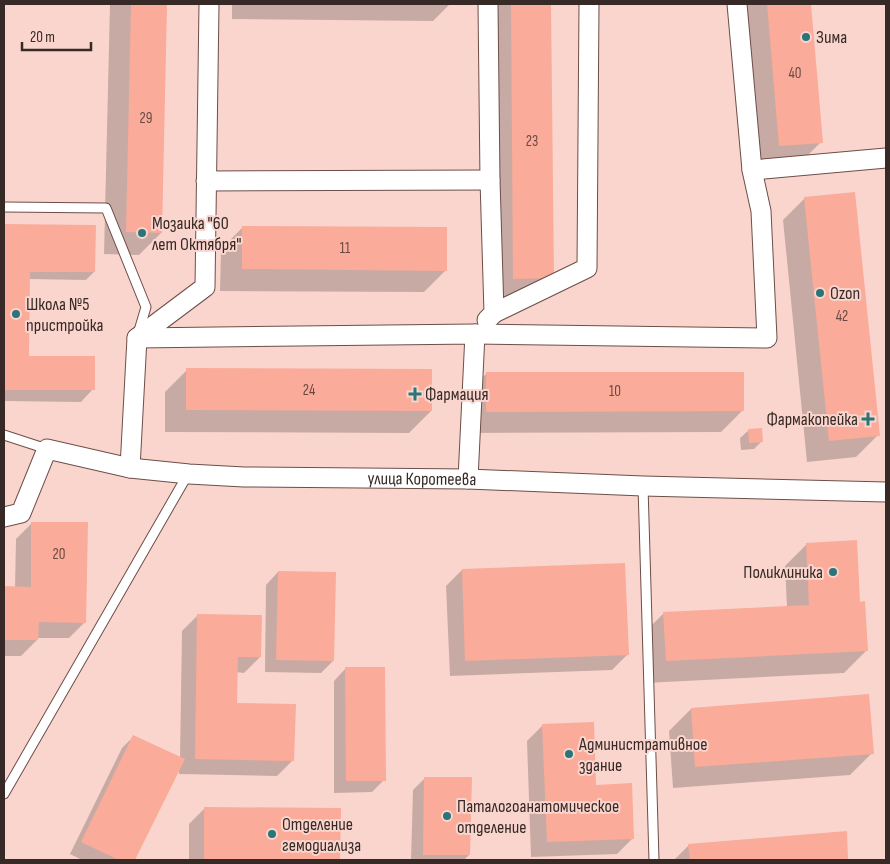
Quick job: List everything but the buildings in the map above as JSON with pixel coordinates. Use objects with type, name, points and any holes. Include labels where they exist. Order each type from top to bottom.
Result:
[{"type":"street","points":[[137,338],[205,287],[209,4]]},
{"type":"street","points":[[488,4],[494,313]]},
{"type":"street","points":[[468,479],[475,334],[494,313],[587,268],[589,4]]},
{"type":"street","points":[[137,338],[475,334],[767,338],[761,211],[752,170],[737,4]]},
{"type":"street","points":[[752,170],[886,158]]},
{"type":"street","points":[[206,181],[490,180]]},
{"type":"street","points":[[130,468],[137,338]]},
{"type":"street","points":[[4,517],[21,513],[47,449]]},
{"type":"street","name":"улица Коротеева","points":[[47,449],[130,468],[244,477],[468,479],[643,486],[886,492]]},
{"type":"lane","points":[[4,207],[106,208],[146,307],[137,338]]},
{"type":"lane","points":[[4,435],[47,449]]},
{"type":"lane","points":[[4,794],[188,474]]},
{"type":"lane","points":[[643,486],[654,860]]},
{"type":"place","name":"Зима","points":[[806,37]]},
{"type":"place","name":"Мозаика \"60 лет Октября\"","points":[[142,233]]},
{"type":"place","name":"Ozon","points":[[820,293]]},
{"type":"place","name":"Школа №5 пристройка","points":[[16,314]]},
{"type":"place","name":"Фармация","points":[[415,394]]},
{"type":"place","name":"Фармакопейка","points":[[868,419]]},
{"type":"place","name":"Поликлиника","points":[[833,572]]},
{"type":"place","name":"Административное здание","points":[[569,754]]},
{"type":"place","name":"Паталогоанатомическое отделение","points":[[447,816]]},
{"type":"place","name":"Отделение гемодиализа","points":[[272,834]]}]
